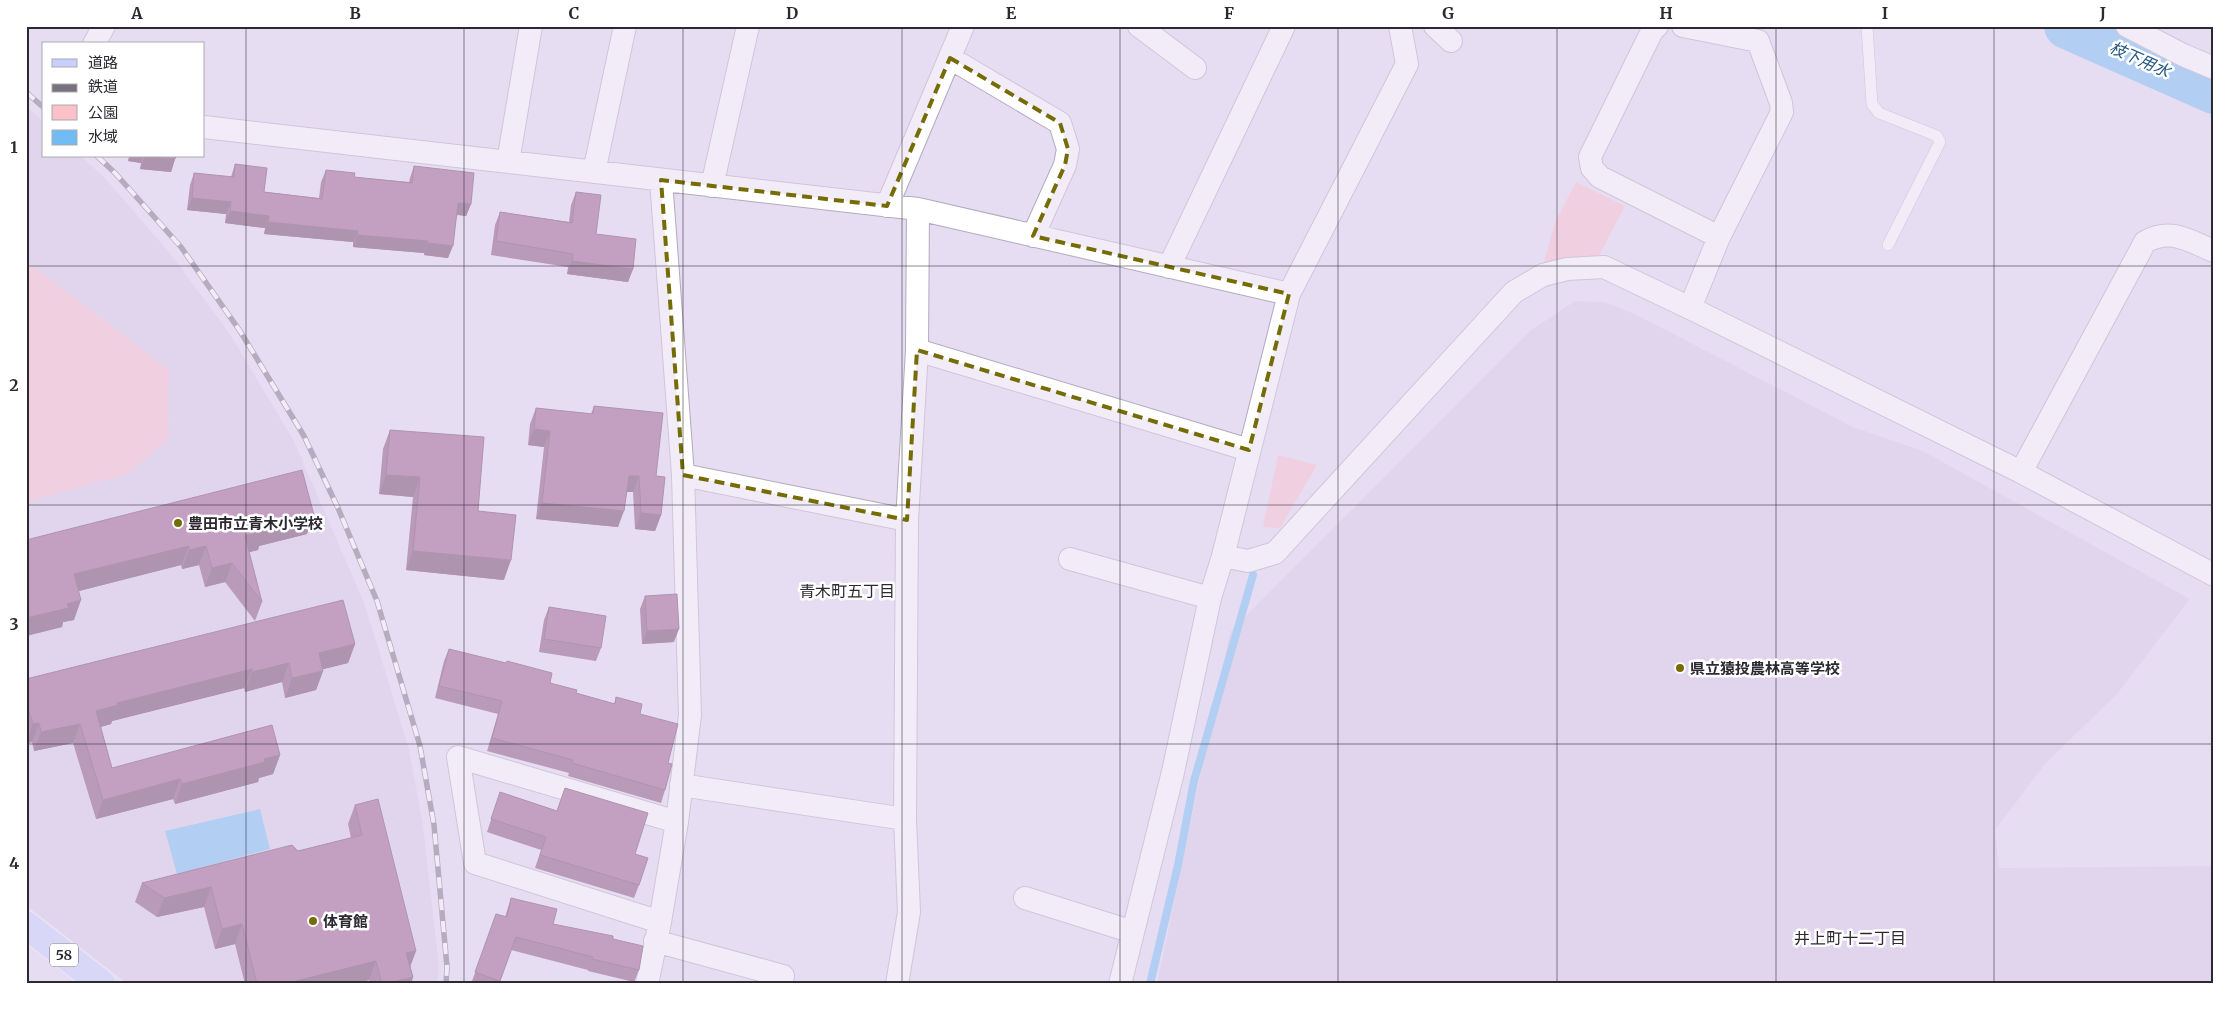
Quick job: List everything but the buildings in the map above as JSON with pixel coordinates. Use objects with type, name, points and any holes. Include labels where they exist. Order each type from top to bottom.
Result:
[{"type":"main road","name":"58","points":[[26,926],[102,984]]},
{"type":"street","points":[[508,162],[532,26]]},
{"type":"street","points":[[594,172],[625,26]]},
{"type":"street","points":[[712,186],[748,26]]},
{"type":"street","points":[[887,206],[963,26]]},
{"type":"street","points":[[1139,26],[1195,68]]},
{"type":"street","points":[[1168,267],[1284,26]]},
{"type":"street","points":[[1120,984],[1173,772],[1210,598],[1223,556],[1289,294],[1407,64],[1400,26]]},
{"type":"street","points":[[1657,26],[1652,31],[1590,157],[1592,168],[1600,177],[1719,237]]},
{"type":"street","points":[[1683,26],[1758,41],[1781,103],[1782,112],[1719,237],[1690,308]]},
{"type":"street","points":[[2127,26],[2183,55],[2214,68]]},
{"type":"street","points":[[950,58],[1060,123],[1068,149],[1065,165],[1033,236]]},
{"type":"street","points":[[205,127],[918,209],[1289,294]]},
{"type":"street","points":[[647,984],[677,822],[690,715],[683,475],[661,180]]},
{"type":"street","points":[[897,984],[909,912],[905,819],[907,520],[917,350],[918,209]]},
{"type":"street","points":[[2021,472],[2145,242],[2156,236],[2174,234],[2214,252]]},
{"type":"street","points":[[1223,556],[1248,561],[1275,553],[1514,292],[1543,275],[1568,269],[1604,267],[2021,472],[2214,575]]},
{"type":"street","points":[[917,350],[1249,450]]},
{"type":"street","points":[[683,475],[907,520]]},
{"type":"street","points":[[1070,559],[1210,598]]},
{"type":"street","points":[[677,822],[458,757],[475,863],[658,932],[783,976]]},
{"type":"street","points":[[681,785],[905,819]]},
{"type":"street","points":[[1025,898],[1133,932]]},
{"type":"lane","points":[[1866,26],[1872,104],[1879,113],[1937,136],[1940,142],[1888,245]]},
{"type":"highlighted area","points":[[950,58],[1060,123],[1068,149],[1065,165],[1033,236],[1289,294],[1249,450],[917,350],[907,520],[683,475],[661,180],[887,206]]},
{"type":"shaded area","name":"豊田市立青木小学校","points":[[26,106],[42,120],[42,158],[83,158],[105,178],[169,252],[230,334],[294,441],[365,605],[409,749],[423,825],[439,967],[437,984],[128,984],[26,905]]},
{"type":"shaded area","name":"県立猿投農林高等学校","points":[[1575,301],[1604,302],[1637,315],[1853,427],[1923,451],[2190,599],[2117,694],[2045,764],[1995,830],[1999,868],[2214,866],[2214,984],[1157,984],[1230,632],[1531,330]]},
{"type":"green space","points":[[1576,182],[1625,206],[1598,258],[1544,262],[1555,222]]},
{"type":"green space","points":[[26,261],[169,370],[168,439],[128,474],[26,502]]},
{"type":"green space","points":[[1278,455],[1317,465],[1280,528],[1263,527]]},
{"type":"water","points":[[260,809],[270,849],[177,874],[165,831]]},
{"type":"waterway","name":"枝下用水","points":[[2067,26],[2214,91]]},
{"type":"waterway","points":[[1150,984],[1178,865],[1194,781],[1253,575]]},
{"type":"railway","points":[[26,92],[42,106]]},
{"type":"railway","points":[[99,158],[115,173],[181,247],[240,331],[304,436],[338,508],[377,601],[420,746],[434,825],[447,967],[446,984]]},
{"type":"place","name":"豊田市立青木小学校","points":[[178,523]]},
{"type":"place","name":"県立猿投農林高等学校","points":[[1680,668]]},
{"type":"place","name":"体育館","points":[[313,921]]},
{"type":"district","name":"青木町五丁目","points":[[847,591]]},
{"type":"district","name":"井上町十二丁目","points":[[1850,938]]}]
